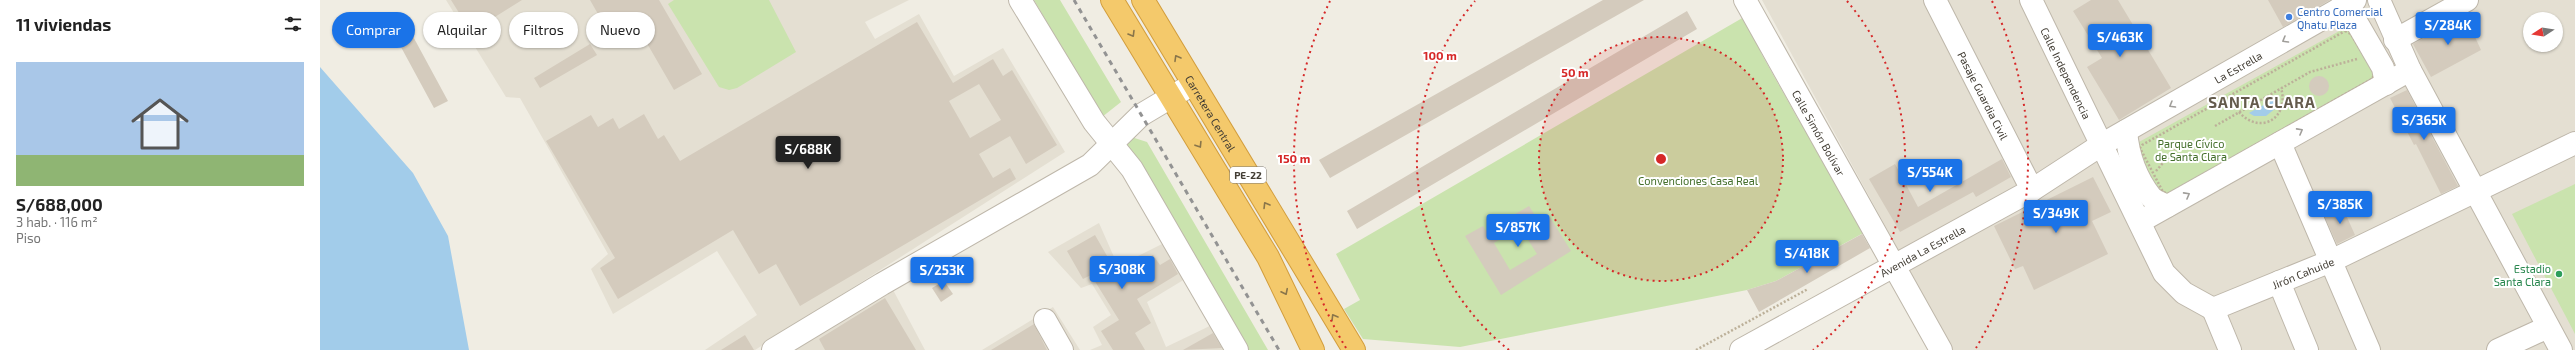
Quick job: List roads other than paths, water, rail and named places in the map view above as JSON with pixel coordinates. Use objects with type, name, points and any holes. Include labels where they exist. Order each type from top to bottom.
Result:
[{"type":"highway","name":"PE-22","points":[[1112,0],[1170,98],[1268,257],[1313,350]]},
{"type":"highway","name":"Carretera Central","points":[[1143,0],[1355,350]]},
{"type":"street","points":[[1020,0],[1094,122],[1132,169],[1237,350]]},
{"type":"street","name":"Calle Simón Bolívar","points":[[1745,0],[1941,350]]},
{"type":"street","name":"Pasaje Guardia Civil","points":[[1935,0],[2032,190]]},
{"type":"street","name":"Calle Independencia","points":[[2031,0],[2115,137]]},
{"type":"street","points":[[2379,0],[2395,40],[2397,77]]},
{"type":"street","points":[[2395,40],[2467,0]]},
{"type":"street","points":[[2348,4],[2370,56],[2383,68],[2397,77]]},
{"type":"street","points":[[2348,4],[2364,16],[2397,77],[2476,192],[2561,350]]},
{"type":"street","name":"La Estrella","points":[[2115,137],[2348,4]]},
{"type":"street","points":[[2155,213],[2397,77]]},
{"type":"street","points":[[773,350],[882,284],[1090,165],[1141,115],[1193,84]]},
{"type":"street","points":[[2115,137],[2148,177],[2164,273],[2184,293],[2213,309],[2230,350]]},
{"type":"street","points":[[2115,137],[2155,213]]},
{"type":"street","name":"Avenida La Estrella","points":[[1741,350],[2032,190],[2115,137]]},
{"type":"street","points":[[2280,143],[2369,350]]},
{"type":"street","name":"Jirón Cahuide","points":[[2213,309],[2331,261],[2575,143]]},
{"type":"street","points":[[2279,282],[2307,350]]},
{"type":"street","points":[[1045,320],[1062,350]]},
{"type":"street","points":[[2498,350],[2548,327]]},
{"type":"water","points":[[320,67],[413,173],[448,236],[469,350],[320,350]]},
{"type":"water","points":[[2278,97],[2276,108],[2266,116],[2254,116],[2249,113]]},
{"type":"railway","points":[[1074,0],[1279,350]]},
{"type":"place","name":"Centro Comercial Qhatu Plaza","points":[[2289,17]]},
{"type":"place","name":"Estadio Santa Clara","points":[[2559,274]]},
{"type":"district","name":"SANTA CLARA","points":[[2262,102]]},
{"type":"park label","name":"Parque Cívico de Santa Clara","points":[[2191,149]]},
{"type":"park label","name":"Convenciones Casa Real","points":[[1698,180]]}]
